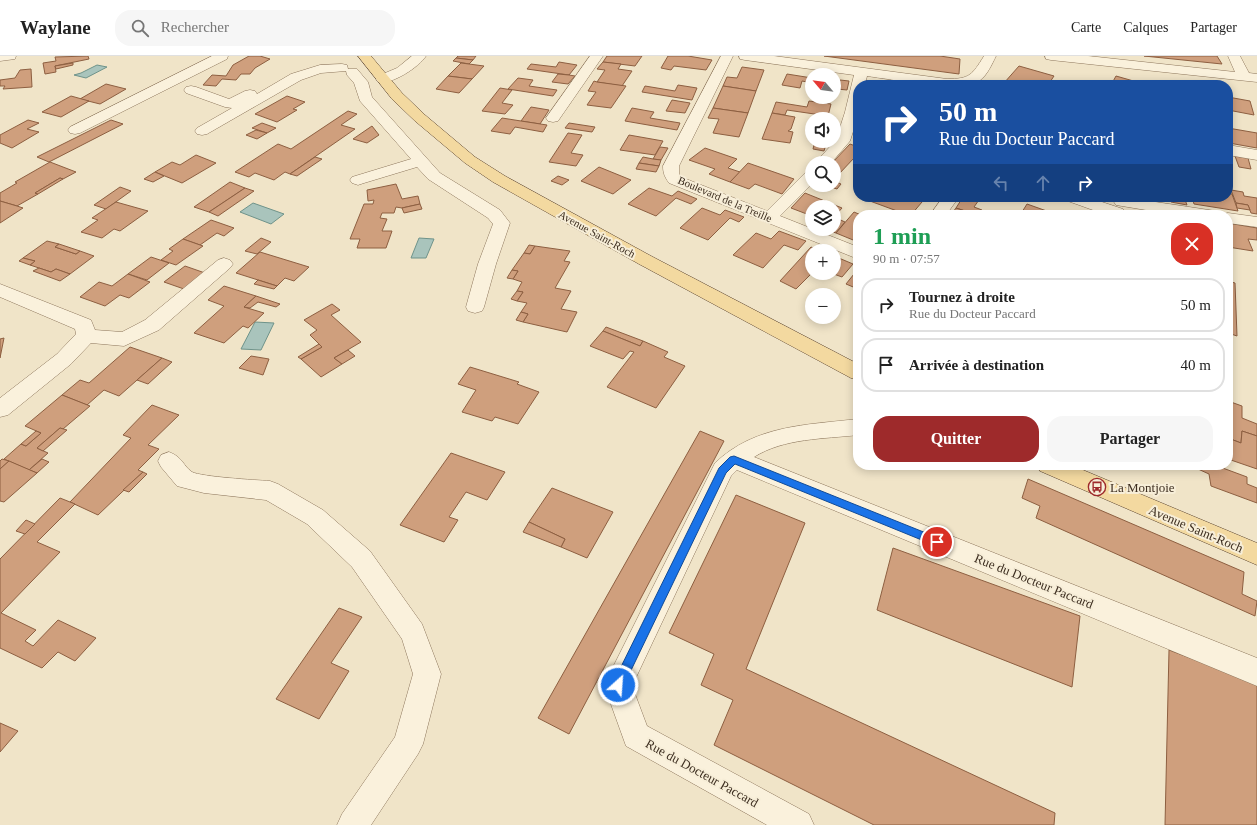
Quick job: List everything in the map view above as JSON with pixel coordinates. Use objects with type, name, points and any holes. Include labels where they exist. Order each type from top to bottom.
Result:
[{"type":"main road","name":"Avenue Saint-Roch","points":[[364,56],[397,96],[420,118],[470,160],[499,179],[638,256],[853,370]]},
{"type":"main road","name":"Avenue Saint-Roch","points":[[1060,470],[1257,554]]},
{"type":"street","points":[[0,57],[10,56]]},
{"type":"street","points":[[75,130],[222,56]]},
{"type":"street","points":[[202,132],[296,77],[320,69],[347,70],[379,74],[402,70],[420,56]]},
{"type":"street","points":[[553,118],[597,56]]},
{"type":"street","name":"Boulevard de la Treille","points":[[727,56],[671,166],[671,174],[675,180],[853,251]]},
{"type":"street","points":[[745,56],[800,60],[860,72],[923,80]]},
{"type":"street","points":[[972,80],[978,76],[990,56]]},
{"type":"street","points":[[1051,56],[1251,78]]},
{"type":"street","points":[[1234,56],[1251,78]]},
{"type":"street","points":[[191,90],[230,104],[309,63],[324,58],[347,70],[361,82],[365,98],[434,176],[494,214],[502,223],[487,264],[475,307]]},
{"type":"street","points":[[1180,80],[1182,75],[1181,70]]},
{"type":"street","points":[[858,80],[860,72]]},
{"type":"street","points":[[829,156],[843,141],[853,107]]},
{"type":"street","points":[[1233,151],[1257,155]]},
{"type":"street","points":[[358,180],[420,161]]},
{"type":"street","points":[[769,218],[805,182]]},
{"type":"street","points":[[1096,202],[1120,207],[1153,210]]},
{"type":"street","points":[[1233,219],[1257,222]]},
{"type":"street","points":[[0,409],[64,358],[86,336],[124,339],[152,325],[224,264]]},
{"type":"street","points":[[0,290],[84,325],[86,336]]},
{"type":"street","points":[[734,459],[756,445],[788,436],[853,428]]},
{"type":"street","name":"Rue du Docteur Paccard","points":[[798,825],[636,736],[618,685],[723,470],[734,459],[1257,672]]},
{"type":"street","points":[[168,461],[185,479],[204,484],[270,491],[315,517],[360,559],[413,633],[427,674],[408,744],[353,825]]},
{"type":"water","points":[[97,65],[107,67],[86,78],[74,75],[81,73]]},
{"type":"water","points":[[253,203],[284,214],[271,224],[240,212]]},
{"type":"water","points":[[419,238],[434,239],[426,258],[411,258]]},
{"type":"water","points":[[255,322],[274,323],[261,350],[241,349]]},
{"type":"building","points":[[88,56],[89,59],[55,66],[56,72],[45,74],[43,63],[56,61],[55,57]]},
{"type":"building","points":[[249,56],[260,56],[270,59],[255,68],[250,74],[241,74],[236,80],[222,79],[216,86],[203,85],[212,75],[226,76],[233,65]]},
{"type":"building","points":[[458,56],[476,56],[473,60],[456,58]]},
{"type":"building","points":[[607,56],[642,56],[635,66],[603,62]]},
{"type":"building","points":[[668,56],[688,56],[712,60],[706,70],[674,66],[671,70],[661,68]]},
{"type":"building","points":[[824,56],[940,56],[960,59],[959,74]]},
{"type":"building","points":[[1144,56],[1217,56],[1222,64]]},
{"type":"building","points":[[456,58],[473,60],[469,64],[453,61]]},
{"type":"building","points":[[559,62],[577,65],[569,75],[527,69],[531,64],[556,67]]},
{"type":"building","points":[[603,62],[621,64],[618,69],[632,71],[622,86],[597,82],[605,70],[597,69]]},
{"type":"building","points":[[73,63],[73,65],[56,69],[55,66]]},
{"type":"building","points":[[461,63],[484,66],[472,79],[448,76]]},
{"type":"building","points":[[1019,66],[1054,76],[1051,80],[1007,80]]},
{"type":"building","points":[[742,67],[764,70],[756,91],[723,86],[727,77],[737,78]]},
{"type":"building","points":[[31,69],[32,87],[3,89],[5,86],[0,86],[0,80],[15,78],[20,70]]},
{"type":"building","points":[[558,74],[575,76],[568,84],[552,82]]},
{"type":"building","points":[[787,74],[805,77],[805,82],[802,81],[800,88],[782,85]]},
{"type":"building","points":[[448,76],[472,79],[459,93],[436,89]]},
{"type":"building","points":[[1116,76],[1130,80],[1114,80]]},
{"type":"building","points":[[518,78],[533,80],[529,86],[557,90],[553,96],[508,89]]},
{"type":"building","points":[[841,80],[849,81],[847,90],[841,89]]},
{"type":"building","points":[[594,81],[626,86],[611,108],[587,105],[596,92],[588,91]]},
{"type":"building","points":[[106,84],[126,89],[100,104],[80,99]]},
{"type":"building","points":[[678,85],[697,88],[692,100],[642,92],[645,86],[675,91]]},
{"type":"building","points":[[723,86],[756,91],[748,113],[713,108]]},
{"type":"building","points":[[500,88],[512,90],[502,103],[513,105],[505,114],[482,111]]},
{"type":"building","points":[[71,96],[89,101],[61,117],[42,112]]},
{"type":"building","points":[[287,96],[305,102],[293,109],[297,110],[277,122],[255,114]]},
{"type":"building","points":[[1233,98],[1250,101],[1254,115],[1233,111]]},
{"type":"building","points":[[672,100],[690,103],[685,113],[666,111]]},
{"type":"building","points":[[776,102],[807,107],[808,104],[831,104],[829,112],[805,113],[787,110],[785,115],[772,113]]},
{"type":"building","points":[[531,107],[549,110],[540,124],[521,121]]},
{"type":"building","points":[[632,108],[654,112],[650,118],[680,123],[677,130],[625,121]]},
{"type":"building","points":[[713,108],[748,113],[739,137],[713,133],[719,119],[708,118]]},
{"type":"building","points":[[348,111],[357,114],[341,125],[355,129],[290,174],[285,172],[274,180],[255,173],[249,177],[235,172],[278,144],[291,149]]},
{"type":"building","points":[[772,113],[795,117],[791,129],[788,131],[793,132],[790,143],[762,139]]},
{"type":"building","points":[[502,118],[547,125],[543,132],[515,127],[510,134],[491,131]]},
{"type":"building","points":[[28,120],[39,123],[27,129],[39,132],[12,148],[0,143],[0,135]]},
{"type":"building","points":[[111,120],[123,124],[49,162],[37,157]]},
{"type":"building","points":[[262,123],[276,128],[267,133],[252,128]]},
{"type":"building","points":[[569,123],[595,127],[592,132],[565,128]]},
{"type":"building","points":[[372,126],[379,135],[367,143],[353,139]]},
{"type":"building","points":[[1233,129],[1257,133],[1257,148],[1233,144]]},
{"type":"building","points":[[256,130],[267,133],[257,139],[246,135]]},
{"type":"building","points":[[568,133],[582,135],[571,153],[583,155],[576,166],[549,162]]},
{"type":"building","points":[[629,135],[663,141],[655,155],[620,150]]},
{"type":"building","points":[[850,144],[853,145],[853,159],[841,172],[841,156],[839,156]]},
{"type":"building","points":[[660,147],[668,148],[661,160],[653,159]]},
{"type":"building","points":[[705,148],[737,159],[728,168],[740,172],[730,182],[709,174],[715,169],[689,160]]},
{"type":"building","points":[[813,148],[825,148],[824,151]]},
{"type":"building","points":[[196,155],[216,163],[182,183],[155,172],[172,162],[180,165]]},
{"type":"building","points":[[1235,156],[1248,158],[1251,169],[1239,167]]},
{"type":"building","points":[[315,157],[322,159],[297,176],[290,174]]},
{"type":"building","points":[[643,157],[661,160],[659,166],[639,163]]},
{"type":"building","points":[[50,162],[76,172],[63,179],[60,178],[35,193],[38,194],[17,206],[0,201],[0,193],[17,183],[15,182]]},
{"type":"building","points":[[639,163],[659,166],[656,172],[636,169]]},
{"type":"building","points":[[748,163],[794,179],[782,194],[755,184],[749,189],[730,182]]},
{"type":"building","points":[[599,167],[631,180],[613,194],[581,181]]},
{"type":"building","points":[[155,172],[164,176],[153,182],[144,179]]},
{"type":"building","points":[[558,176],[569,180],[562,185],[551,181]]},
{"type":"building","points":[[60,178],[63,179],[38,194],[35,193]]},
{"type":"building","points":[[230,182],[245,188],[209,212],[194,207]]},
{"type":"building","points":[[396,184],[402,199],[418,196],[420,204],[402,208],[396,207],[394,213],[382,213],[380,218],[387,219],[382,231],[392,231],[386,248],[357,248],[360,239],[350,239],[364,204],[373,204],[374,200],[368,201],[367,190]]},
{"type":"building","points":[[120,187],[131,191],[106,209],[94,205]]},
{"type":"building","points":[[245,188],[254,191],[218,216],[209,212]]},
{"type":"building","points":[[649,188],[672,196],[678,191],[697,199],[691,204],[676,198],[656,216],[628,204]]},
{"type":"building","points":[[1233,190],[1243,192],[1244,196],[1257,198],[1257,214],[1251,213],[1248,205],[1236,203]]},
{"type":"building","points":[[805,193],[822,200],[805,200],[805,213],[791,208]]},
{"type":"building","points":[[1233,197],[1238,211],[1233,210],[1194,204],[1193,202],[1233,202]]},
{"type":"building","points":[[0,201],[17,206],[23,208],[0,223]]},
{"type":"building","points":[[116,202],[148,211],[120,231],[114,229],[102,238],[81,232],[98,220],[92,218]]},
{"type":"building","points":[[873,202],[922,202],[915,210],[894,210]]},
{"type":"building","points":[[960,202],[978,202],[974,207],[982,210],[962,210],[956,208]]},
{"type":"building","points":[[1171,202],[1186,202],[1187,205]]},
{"type":"building","points":[[1236,203],[1248,205],[1250,210],[1237,208]]},
{"type":"building","points":[[420,204],[422,209],[404,213],[402,208]]},
{"type":"building","points":[[1027,204],[1044,210],[1023,210]]},
{"type":"building","points":[[702,208],[720,215],[725,210],[744,217],[739,222],[730,218],[708,240],[680,228]]},
{"type":"building","points":[[853,213],[853,240],[841,235],[841,227]]},
{"type":"building","points":[[211,220],[234,228],[224,236],[217,233],[200,245],[183,239]]},
{"type":"building","points":[[841,220],[845,222],[841,227]]},
{"type":"building","points":[[1233,224],[1257,228],[1257,240],[1248,239],[1253,251],[1233,248]]},
{"type":"building","points":[[779,231],[806,241],[798,250],[784,245],[763,268],[733,255],[756,233],[771,239]]},
{"type":"building","points":[[261,238],[271,242],[257,254],[245,251]]},
{"type":"building","points":[[183,239],[203,246],[176,265],[161,260],[173,251],[169,249]]},
{"type":"building","points":[[47,241],[59,244],[55,247],[76,254],[80,251],[94,256],[70,274],[56,269],[51,272],[30,265],[35,261],[23,258]]},
{"type":"building","points":[[59,244],[80,251],[76,254],[55,247]]},
{"type":"building","points":[[529,245],[535,246],[530,254],[524,253]]},
{"type":"building","points":[[535,246],[570,251],[564,261],[570,262],[555,288],[571,291],[561,309],[577,312],[567,332],[523,322],[528,314],[521,312],[527,303],[517,301],[523,292],[517,291],[522,282],[513,279],[518,271],[512,270],[524,253],[530,254]]},
{"type":"building","points":[[260,252],[309,267],[294,281],[285,278],[277,286],[236,273]]},
{"type":"building","points":[[805,254],[805,280],[796,289],[780,281]]},
{"type":"building","points":[[151,257],[169,263],[147,280],[128,274]]},
{"type":"building","points":[[23,258],[35,261],[30,265],[19,261]]},
{"type":"building","points":[[841,259],[853,264],[841,277]]},
{"type":"building","points":[[185,266],[205,273],[184,289],[164,282]]},
{"type":"building","points":[[39,268],[51,272],[56,269],[70,274],[60,281],[33,271]]},
{"type":"building","points":[[512,270],[518,271],[513,279],[507,278]]},
{"type":"building","points":[[128,274],[150,282],[129,298],[120,295],[105,306],[80,297],[99,282],[112,286]]},
{"type":"building","points":[[853,275],[853,287],[846,284]]},
{"type":"building","points":[[258,280],[277,286],[274,289],[254,284]]},
{"type":"building","points":[[1233,282],[1235,283],[1237,336],[1233,335]]},
{"type":"building","points":[[224,286],[256,296],[244,307],[264,313],[248,328],[243,326],[224,343],[194,333],[224,306],[208,300]]},
{"type":"building","points":[[517,291],[523,292],[517,301],[511,299]]},
{"type":"building","points":[[256,296],[280,304],[276,307],[258,302],[250,308],[244,307]]},
{"type":"building","points":[[332,304],[340,310],[331,315],[361,342],[334,358],[342,364],[321,377],[301,359],[322,347],[310,335],[317,330],[304,320]]},
{"type":"building","points":[[521,312],[528,314],[523,322],[516,320]]},
{"type":"building","points":[[606,327],[643,341],[640,346],[603,331]]},
{"type":"building","points":[[603,331],[640,346],[643,341],[668,352],[664,357],[685,366],[656,408],[607,387],[634,352],[630,351],[623,359],[590,346]]},
{"type":"building","points":[[4,338],[0,358],[0,339]]},
{"type":"building","points":[[319,344],[322,347],[301,359],[298,357]]},
{"type":"building","points":[[130,347],[162,358],[119,396],[104,390],[87,405],[62,395],[80,380],[89,383]]},
{"type":"building","points":[[348,350],[355,356],[342,364],[334,358]]},
{"type":"building","points":[[251,356],[269,359],[263,375],[239,368]]},
{"type":"building","points":[[162,358],[172,362],[148,384],[137,380]]},
{"type":"building","points":[[470,367],[519,382],[517,384],[539,392],[518,424],[495,417],[492,421],[462,412],[476,390],[458,384]]},
{"type":"building","points":[[62,395],[90,406],[63,429],[60,428],[37,448],[48,453],[29,470],[4,459],[21,444],[26,446],[41,433],[25,426]]},
{"type":"building","points":[[1233,403],[1242,406],[1242,418],[1257,424],[1257,436],[1242,431],[1241,443],[1233,440]]},
{"type":"building","points":[[152,405],[179,415],[148,445],[159,449],[138,470],[143,472],[98,515],[70,502],[131,438],[123,435]]},
{"type":"building","points":[[60,428],[67,430],[43,451],[37,448]]},
{"type":"building","points":[[36,431],[41,433],[26,446],[21,444]]},
{"type":"building","points":[[700,431],[724,441],[569,734],[538,718]]},
{"type":"building","points":[[1242,431],[1257,436],[1257,469],[1233,461],[1233,440],[1241,443]]},
{"type":"building","points":[[451,453],[505,472],[487,500],[466,492],[449,517],[458,520],[444,542],[400,525]]},
{"type":"building","points":[[2,459],[9,461],[0,469],[0,461]]},
{"type":"building","points":[[42,459],[49,462],[37,473],[29,470]]},
{"type":"building","points":[[9,461],[37,473],[4,502],[0,501],[0,469]]},
{"type":"building","points":[[1200,470],[1228,470],[1247,477],[1247,484],[1257,488],[1257,503],[1211,486],[1209,474]]},
{"type":"building","points":[[143,472],[147,474],[129,492],[123,490]]},
{"type":"building","points":[[1028,479],[1244,572],[1242,594],[1257,601],[1255,616],[1036,518],[1040,506],[1022,498]]},
{"type":"building","points":[[552,488],[613,512],[587,558],[561,547],[565,539],[529,522]]},
{"type":"building","points":[[736,495],[805,523],[746,669],[1055,813],[1054,825],[874,825],[714,745],[733,700],[701,685],[714,654],[669,633]]},
{"type":"building","points":[[60,498],[75,504],[37,542],[60,552],[1,613],[36,630],[25,641],[33,646],[58,620],[96,638],[75,661],[58,652],[42,668],[0,648],[0,559]]},
{"type":"building","points":[[26,520],[35,524],[25,534],[16,531]]},
{"type":"building","points":[[529,522],[565,539],[561,547],[523,532]]},
{"type":"building","points":[[893,548],[1080,616],[1072,687],[877,610]]},
{"type":"building","points":[[339,608],[362,617],[331,663],[349,671],[319,719],[276,699]]},
{"type":"building","points":[[1169,650],[1257,683],[1257,825],[1165,825]]},
{"type":"building","points":[[0,723],[18,731],[0,752]]},
{"type":"place","name":"La Montjoie","points":[[1097,487]]},
{"type":"route","points":[[618,685],[723,470],[734,459],[937,542]]}]
